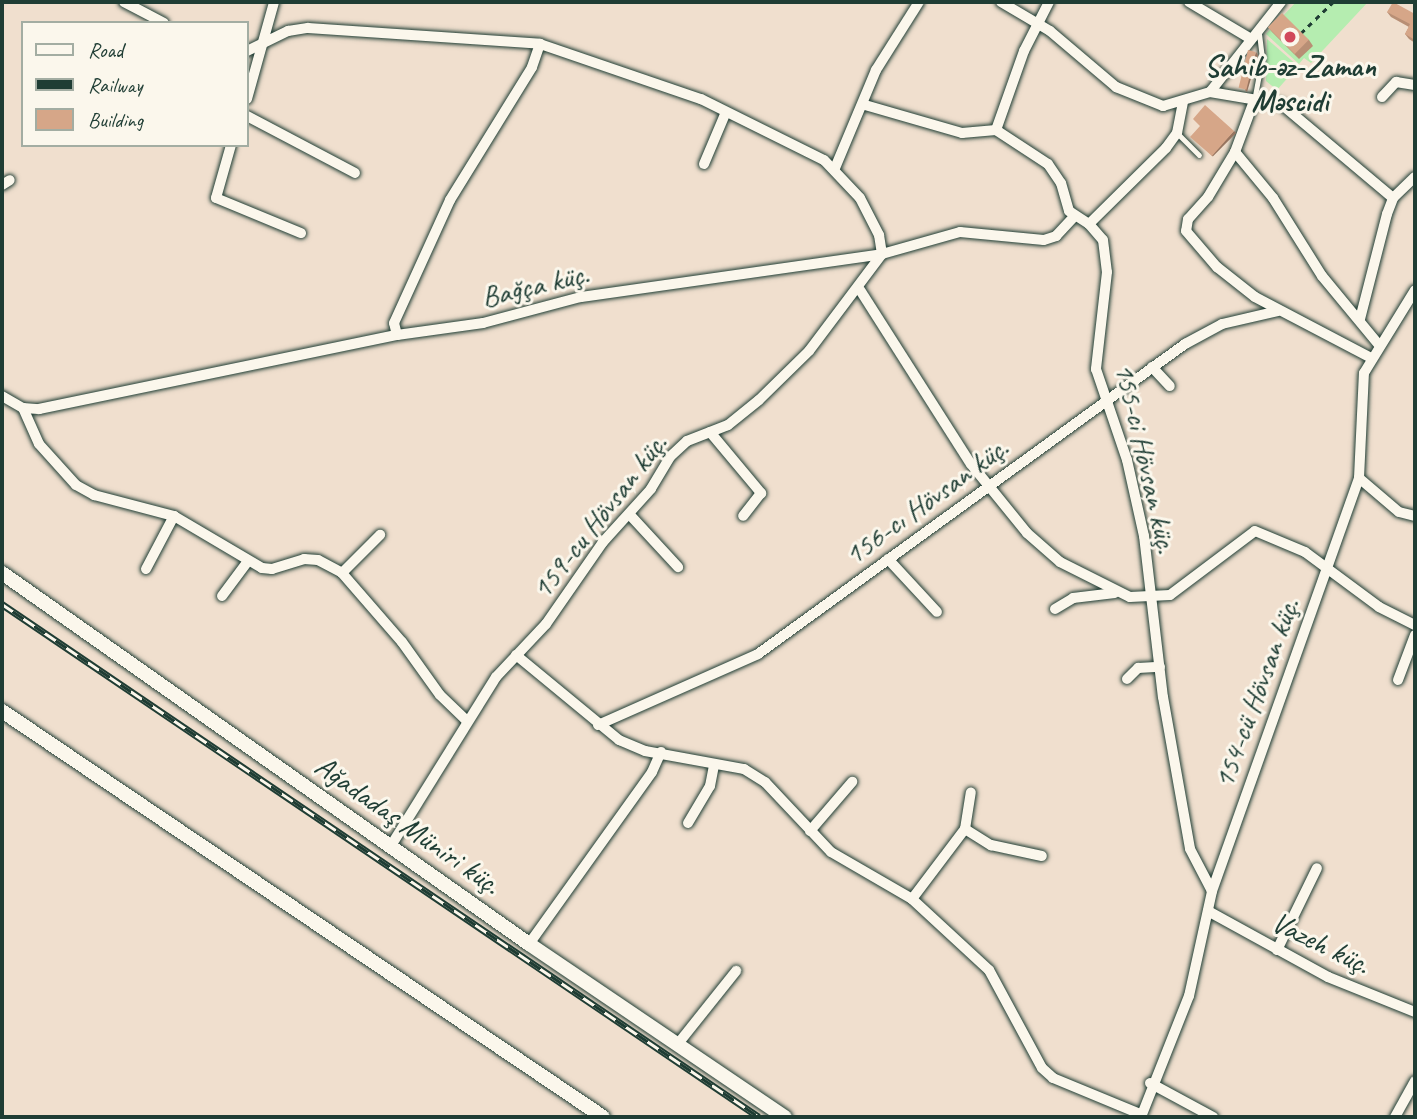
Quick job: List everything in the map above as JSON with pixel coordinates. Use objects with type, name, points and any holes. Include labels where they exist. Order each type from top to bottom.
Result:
[{"type":"street","points":[[124,2],[160,21]]},
{"type":"street","points":[[248,96],[274,2]]},
{"type":"street","points":[[835,167],[865,105],[876,70],[919,2]]},
{"type":"street","points":[[1000,2],[1038,23],[1116,87],[1163,106],[1183,103],[1210,92],[1281,2]]},
{"type":"street","points":[[996,130],[1038,23],[1049,2]]},
{"type":"street","points":[[1189,2],[1251,39]]},
{"type":"street","points":[[248,51],[288,31],[308,28],[540,44],[726,112],[835,167],[860,198],[879,235],[882,254]]},
{"type":"street","points":[[397,335],[394,323],[450,200],[533,67],[540,44]]},
{"type":"street","points":[[1382,97],[1396,82],[1415,85]]},
{"type":"street","points":[[1210,92],[1281,104],[1394,198]]},
{"type":"street","points":[[1254,101],[1235,152],[1208,197],[1188,219],[1186,231],[1217,267],[1278,311],[1371,358]]},
{"type":"street","points":[[865,105],[962,133],[996,130],[1056,172],[1074,217],[1089,223],[1177,134],[1183,103]]},
{"type":"street","points":[[704,164],[726,112]]},
{"type":"street","points":[[248,117],[355,173]]},
{"type":"street","points":[[230,147],[216,198],[302,233]]},
{"type":"street","points":[[1235,152],[1273,198],[1322,276],[1379,345]]},
{"type":"street","points":[[1360,319],[1394,198],[1415,177]]},
{"type":"street","name":"Bağça küç.","points":[[23,408],[97,399],[397,335],[483,323],[581,297],[882,254],[960,232],[1044,240],[1056,236],[1074,217]]},
{"type":"street","name":"155-ci Hövsan küç.","points":[[1089,223],[1102,240],[1107,272],[1096,369],[1130,473],[1191,849],[1212,891]]},
{"type":"street","name":"159-cu Hövsan küç.","points":[[392,844],[467,721],[516,655],[558,609],[603,542],[630,515],[670,457],[687,441],[728,425],[759,400],[810,351],[860,290],[882,254]]},
{"type":"street","points":[[860,290],[909,373],[988,484],[1040,545],[1060,562],[1115,593]]},
{"type":"street","name":"154-cü Hövsan küç.","points":[[1140,1116],[1150,1083],[1189,996],[1212,891],[1359,478],[1364,373],[1415,290]]},
{"type":"street","name":"156-cı Hövsan küç.","points":[[598,725],[758,654],[988,484],[1106,404],[1152,367],[1222,324],[1278,311]]},
{"type":"street","points":[[1152,367],[1170,386]]},
{"type":"street","points":[[2,397],[23,408],[39,444],[76,485],[94,495],[174,516],[248,561],[272,569],[304,559],[318,560],[342,573],[402,642],[440,695],[467,721]]},
{"type":"street","points":[[710,432],[761,493],[743,516]]},
{"type":"street","points":[[1359,478],[1399,512],[1415,516]]},
{"type":"street","points":[[630,515],[678,567]]},
{"type":"street","points":[[146,569],[174,516]]},
{"type":"street","points":[[1055,609],[1073,598],[1115,593],[1151,597],[1170,595],[1195,581],[1244,535],[1255,531],[1305,552],[1379,607],[1415,625]]},
{"type":"street","points":[[342,573],[380,535]]},
{"type":"street","points":[[888,559],[937,612]]},
{"type":"street","points":[[222,596],[248,561]]},
{"type":"street","name":"Ağadadaş Müniri küç.","points":[[2,573],[392,844],[529,944],[785,1117]]},
{"type":"street","points":[[1398,680],[1415,635]]},
{"type":"street","points":[[516,655],[619,740],[714,765],[744,769],[765,782],[831,852],[912,899],[989,970],[1042,1068],[1053,1078],[1140,1116]]},
{"type":"street","points":[[1127,679],[1138,668],[1160,667]]},
{"type":"street","points":[[2,710],[603,1117]]},
{"type":"street","points":[[529,944],[652,772],[661,752]]},
{"type":"street","points":[[688,822],[710,786],[714,765]]},
{"type":"street","points":[[810,831],[852,782]]},
{"type":"street","points":[[912,899],[965,829],[971,792]]},
{"type":"street","points":[[965,829],[990,845],[1042,856]]},
{"type":"street","points":[[1277,950],[1317,868]]},
{"type":"street","name":"Vazeh küç.","points":[[1208,911],[1277,950],[1415,1012]]},
{"type":"street","points":[[677,1045],[736,971]]},
{"type":"street","points":[[1395,1117],[1415,1081]]},
{"type":"street","points":[[1150,1083],[1213,1117]]},
{"type":"lane","points":[[1254,101],[1262,58],[1259,29]]},
{"type":"lane","points":[[1177,134],[1199,155]]},
{"type":"path","points":[[1323,2],[1328,7]]},
{"type":"path","points":[[1301,33],[1333,2]]},
{"type":"green space","points":[[1296,2],[1368,2],[1311,63],[1304,58],[1299,64],[1266,34]]},
{"type":"green space","points":[[1267,39],[1298,66],[1277,90],[1266,81]]},
{"type":"building","points":[[1393,2],[1415,14],[1415,40],[1405,34],[1410,24],[1387,12]]},
{"type":"building","points":[[1282,13],[1309,40],[1295,54],[1268,27]]},
{"type":"building","points":[[1248,50],[1256,52],[1246,90],[1239,88]]},
{"type":"building","points":[[1205,105],[1234,131],[1212,156],[1190,137],[1200,126],[1193,119]]},
{"type":"railway","points":[[2,604],[759,1117]]},
{"type":"place","name":"Sahib-əz-Zaman Məscidi","points":[[1290,37]]}]
